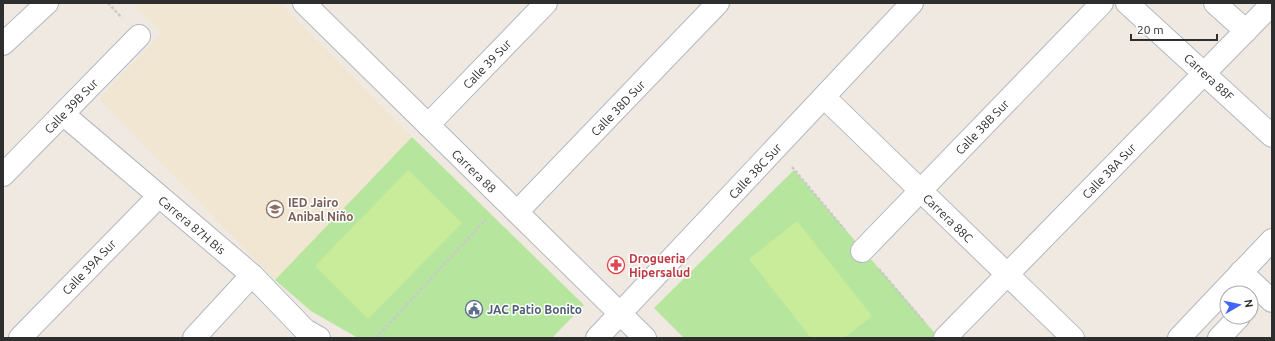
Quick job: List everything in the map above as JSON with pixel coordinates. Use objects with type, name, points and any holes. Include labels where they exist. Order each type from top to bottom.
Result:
[{"type":"street","points":[[3,44],[47,3]]},
{"type":"street","name":"Carrera 88","points":[[304,3],[645,338]]},
{"type":"street","name":"Calle 38D Sur","points":[[510,206],[718,3]]},
{"type":"street","name":"Calle 38C Sur","points":[[597,338],[912,3]]},
{"type":"street","name":"Calle 38B Sur","points":[[862,251],[1102,3]]},
{"type":"street","name":"Carrera 88F","points":[[1128,3],[1272,136]]},
{"type":"street","points":[[1215,3],[1246,31]]},
{"type":"street","name":"Calle 38A Sur","points":[[945,338],[1272,4]]},
{"type":"street","name":"Calle 39 Sur","points":[[428,125],[538,6]]},
{"type":"street","name":"Calle 39B Sur","points":[[3,175],[139,36]]},
{"type":"street","name":"Carrera 88C","points":[[824,97],[1073,338]]},
{"type":"street","name":"Carrera 87H Bis","points":[[63,114],[252,275],[305,330],[318,338]]},
{"type":"street","name":"Calle 39A Sur","points":[[20,338],[159,196]]},
{"type":"street","points":[[1179,338],[1272,240]]},
{"type":"street","points":[[1242,272],[1265,296]]},
{"type":"street","points":[[194,338],[252,275]]},
{"type":"street","points":[[1219,338],[1231,325]]},
{"type":"path","points":[[376,338],[510,206]]},
{"type":"shaded area","name":"IED Jairo Anibal Niño","points":[[132,3],[280,3],[412,137],[275,280],[99,99],[162,33]]},
{"type":"green space","points":[[412,137],[584,305],[552,338],[358,338],[311,311],[275,280]]},
{"type":"green space","points":[[408,170],[462,223],[368,319],[315,266]]},
{"type":"green space","points":[[794,170],[939,338],[684,338],[654,308]]},
{"type":"green space","points":[[797,221],[872,316],[844,338],[811,338],[749,259]]},
{"type":"place","name":"IED Jairo Anibal Niño","points":[[275,209]]},
{"type":"place","name":"Drogueria Hipersalud","points":[[616,265]]},
{"type":"place","name":"JAC Patio Bonito","points":[[474,309]]}]
